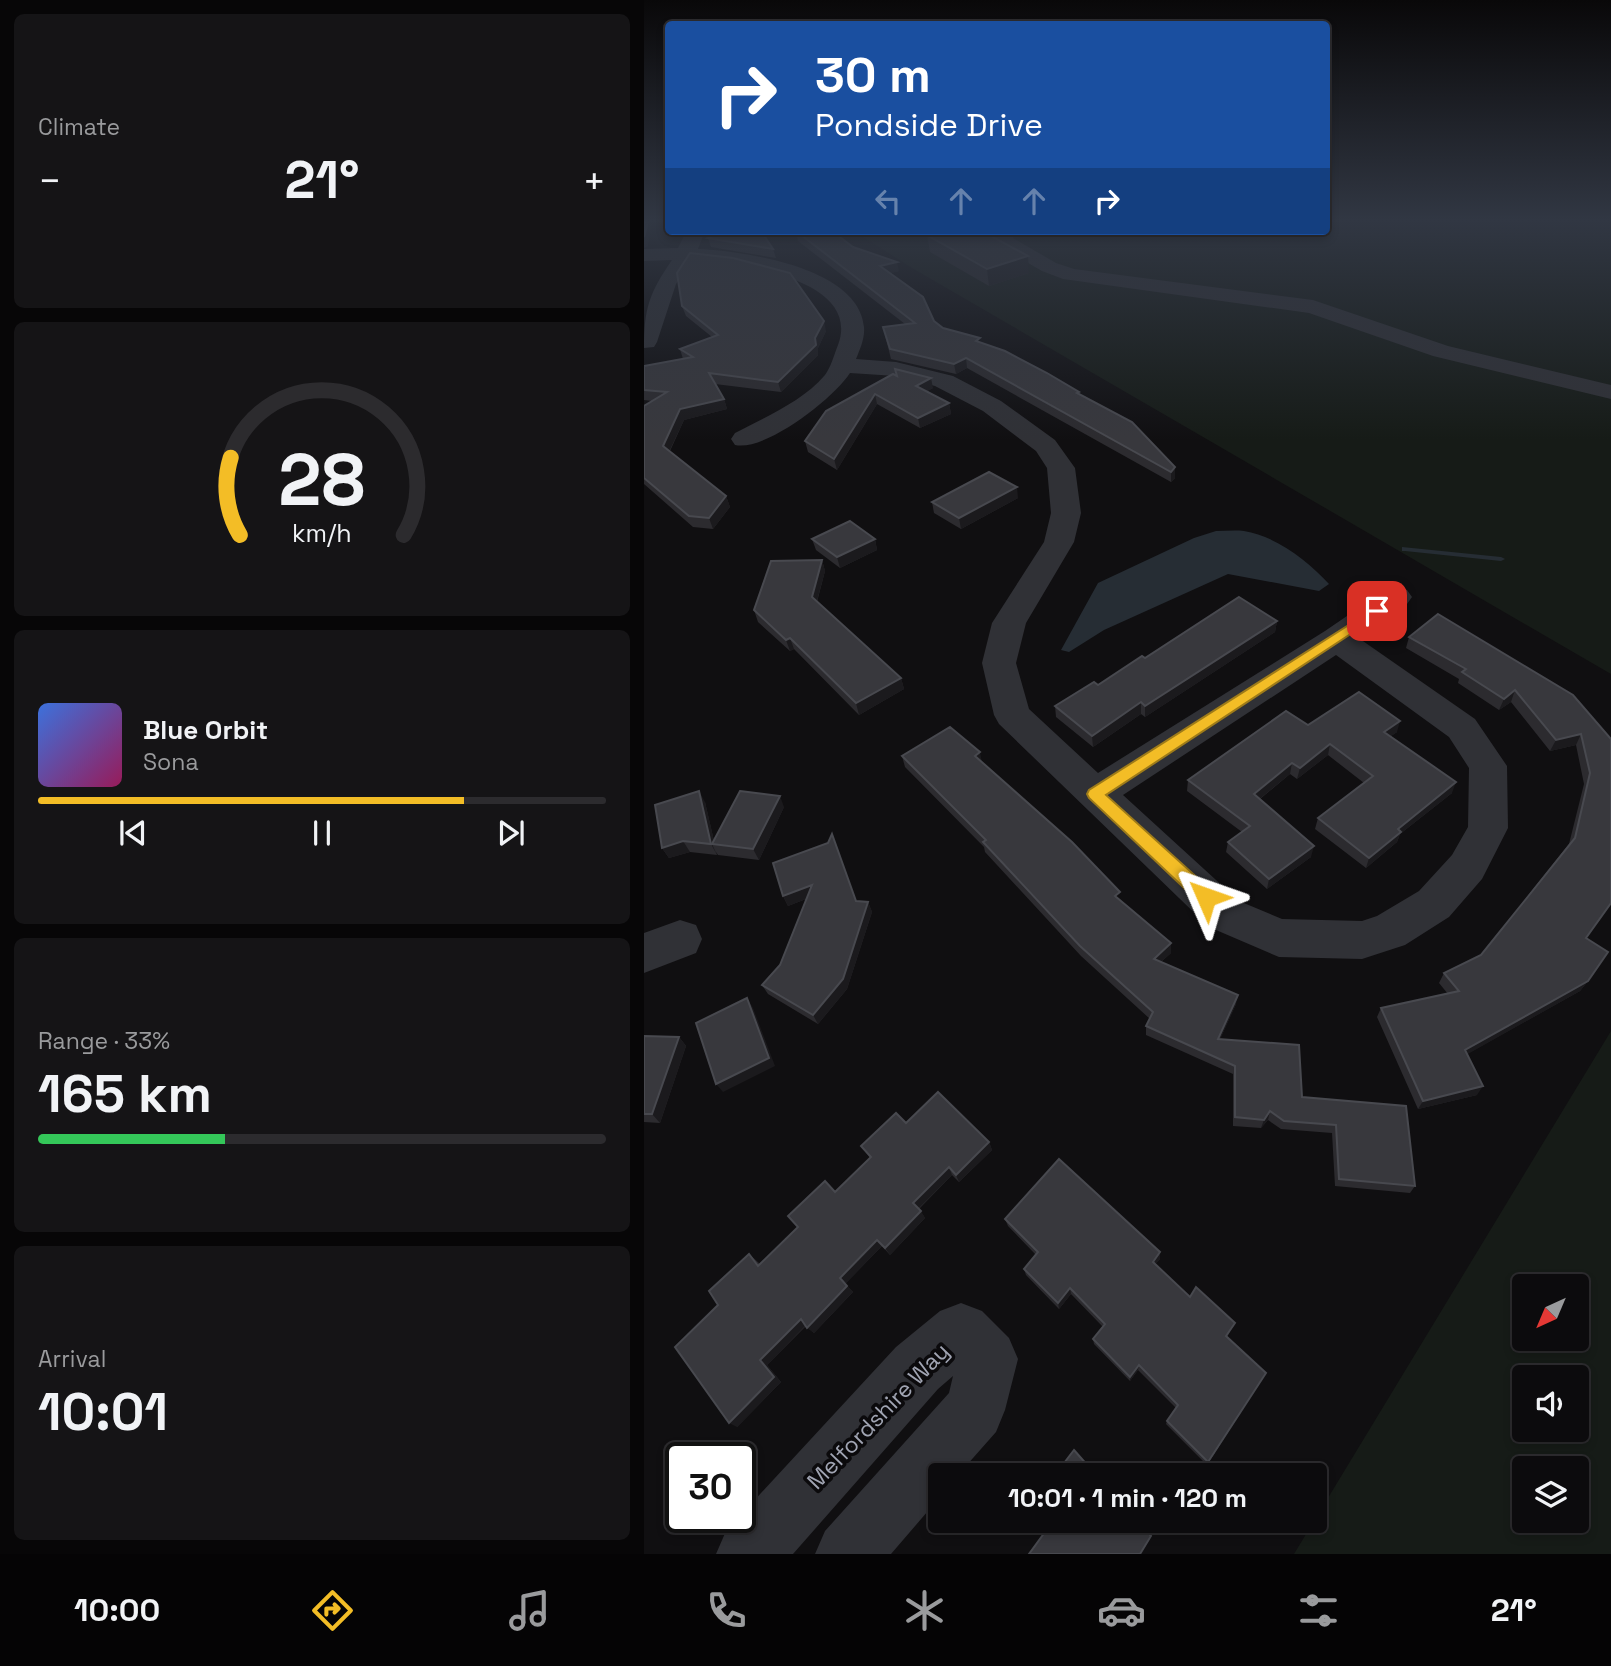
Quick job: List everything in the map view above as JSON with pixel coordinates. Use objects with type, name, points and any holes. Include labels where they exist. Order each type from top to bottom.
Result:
[{"type":"street","points":[[646,342],[662,295]]},
{"type":"street","points":[[744,439],[815,398],[835,378],[853,337],[853,320],[833,295]]},
{"type":"street","points":[[1218,295],[1313,307],[1441,351],[1611,392]]},
{"type":"street","points":[[842,365],[896,369],[944,381],[992,406],[1046,446],[1061,468],[1066,513],[1059,542],[1009,623],[999,663],[1012,715],[1224,914],[1279,938],[1362,940],[1389,932],[1434,904],[1467,867],[1488,828],[1488,766],[1462,729],[1337,639]]},
{"type":"street","points":[[1095,794],[1337,639],[1396,597]]},
{"type":"street","name":"Melfordshire Way","points":[[749,1554],[917,1368],[961,1332],[988,1359],[974,1410],[848,1554]]},
{"type":"shaded area","points":[[958,295],[1611,295],[1611,674]]},
{"type":"shaded area","points":[[1216,531],[1244,531],[1268,538],[1301,558],[1329,584],[1319,591],[1228,574],[1104,630],[1069,652],[1061,650],[1098,583],[1194,538]]},
{"type":"shaded area","points":[[1611,1031],[1611,1554],[1294,1554],[1307,1533],[1327,1533],[1327,1500]]},
{"type":"building","points":[[680,295],[805,295],[824,321],[815,338],[816,345],[778,382],[709,373],[724,399],[680,409],[663,446],[726,496],[709,518],[689,516],[644,478],[644,406],[667,392],[644,390],[644,366],[693,357],[680,349],[718,335],[682,306]]},
{"type":"building","points":[[878,295],[920,295],[934,321],[943,328],[980,338],[976,341],[1005,351],[1132,422],[1175,467],[1171,472],[966,358],[954,364],[890,349],[883,327],[915,323]]},
{"type":"building","points":[[895,369],[931,378],[916,386],[949,403],[918,418],[875,394],[834,459],[805,441],[826,411],[893,374],[897,376]]},
{"type":"building","points":[[989,472],[1017,487],[959,518],[932,502]]},
{"type":"building","points":[[850,521],[875,539],[837,557],[812,539]]},
{"type":"building","points":[[822,560],[812,597],[901,678],[856,703],[790,638],[786,640],[754,610],[771,561]]},
{"type":"building","points":[[1239,597],[1277,621],[1145,706],[1141,702],[1092,736],[1055,706],[1094,682],[1098,685],[1142,656],[1145,658]]},
{"type":"building","points":[[1438,614],[1573,695],[1611,739],[1611,903],[1586,938],[1608,952],[1588,981],[1465,1050],[1483,1086],[1423,1101],[1381,1008],[1459,991],[1444,973],[1481,955],[1575,838],[1590,773],[1581,734],[1556,740],[1515,690],[1504,699],[1462,672],[1466,669],[1409,637]]},
{"type":"building","points":[[1359,692],[1400,721],[1384,732],[1456,782],[1398,829],[1401,832],[1369,858],[1318,818],[1373,776],[1330,744],[1300,768],[1292,763],[1254,794],[1314,846],[1269,879],[1228,842],[1250,826],[1188,780],[1286,711],[1308,725]]},
{"type":"building","points":[[950,727],[980,752],[975,756],[1072,842],[1120,892],[1115,896],[1171,943],[1154,959],[1238,995],[1218,1039],[1299,1045],[1302,1097],[1406,1106],[1415,1186],[1339,1179],[1336,1125],[1284,1121],[1270,1111],[1264,1120],[1235,1117],[1235,1066],[1146,1026],[1153,1012],[1080,946],[983,842],[986,840],[902,756]]},
{"type":"building","points":[[699,791],[711,844],[683,841],[662,848],[655,805]]},
{"type":"building","points":[[740,791],[780,796],[753,849],[712,844]]},
{"type":"building","points":[[832,834],[856,901],[868,902],[843,979],[813,1015],[762,985],[780,965],[812,885],[783,896],[773,863],[828,843]]},
{"type":"building","points":[[747,998],[769,1058],[716,1084],[696,1023]]},
{"type":"building","points":[[644,1036],[679,1037],[652,1114],[644,1114]]},
{"type":"building","points":[[938,1092],[989,1142],[956,1175],[949,1167],[913,1203],[921,1211],[885,1248],[877,1240],[840,1278],[847,1286],[807,1328],[801,1319],[760,1360],[774,1377],[729,1423],[675,1347],[718,1305],[709,1291],[749,1254],[758,1266],[798,1227],[788,1216],[825,1181],[835,1192],[871,1157],[861,1146],[896,1113],[906,1123]]},
{"type":"building","points":[[1059,1159],[1160,1252],[1153,1262],[1190,1297],[1196,1287],[1235,1323],[1226,1336],[1266,1373],[1208,1462],[1167,1421],[1178,1405],[1139,1365],[1130,1377],[1093,1339],[1105,1324],[1070,1288],[1058,1303],[1024,1269],[1038,1252],[1005,1219]]},
{"type":"building","points":[[1074,1450],[1085,1463],[1064,1463]]},
{"type":"building","points":[[1044,1533],[1148,1533],[1151,1536],[1140,1554],[1029,1554]]},
{"type":"waterway","points":[[1405,549],[1501,559]]},
{"type":"route","points":[[1206,897],[1095,794],[1377,611]]}]
